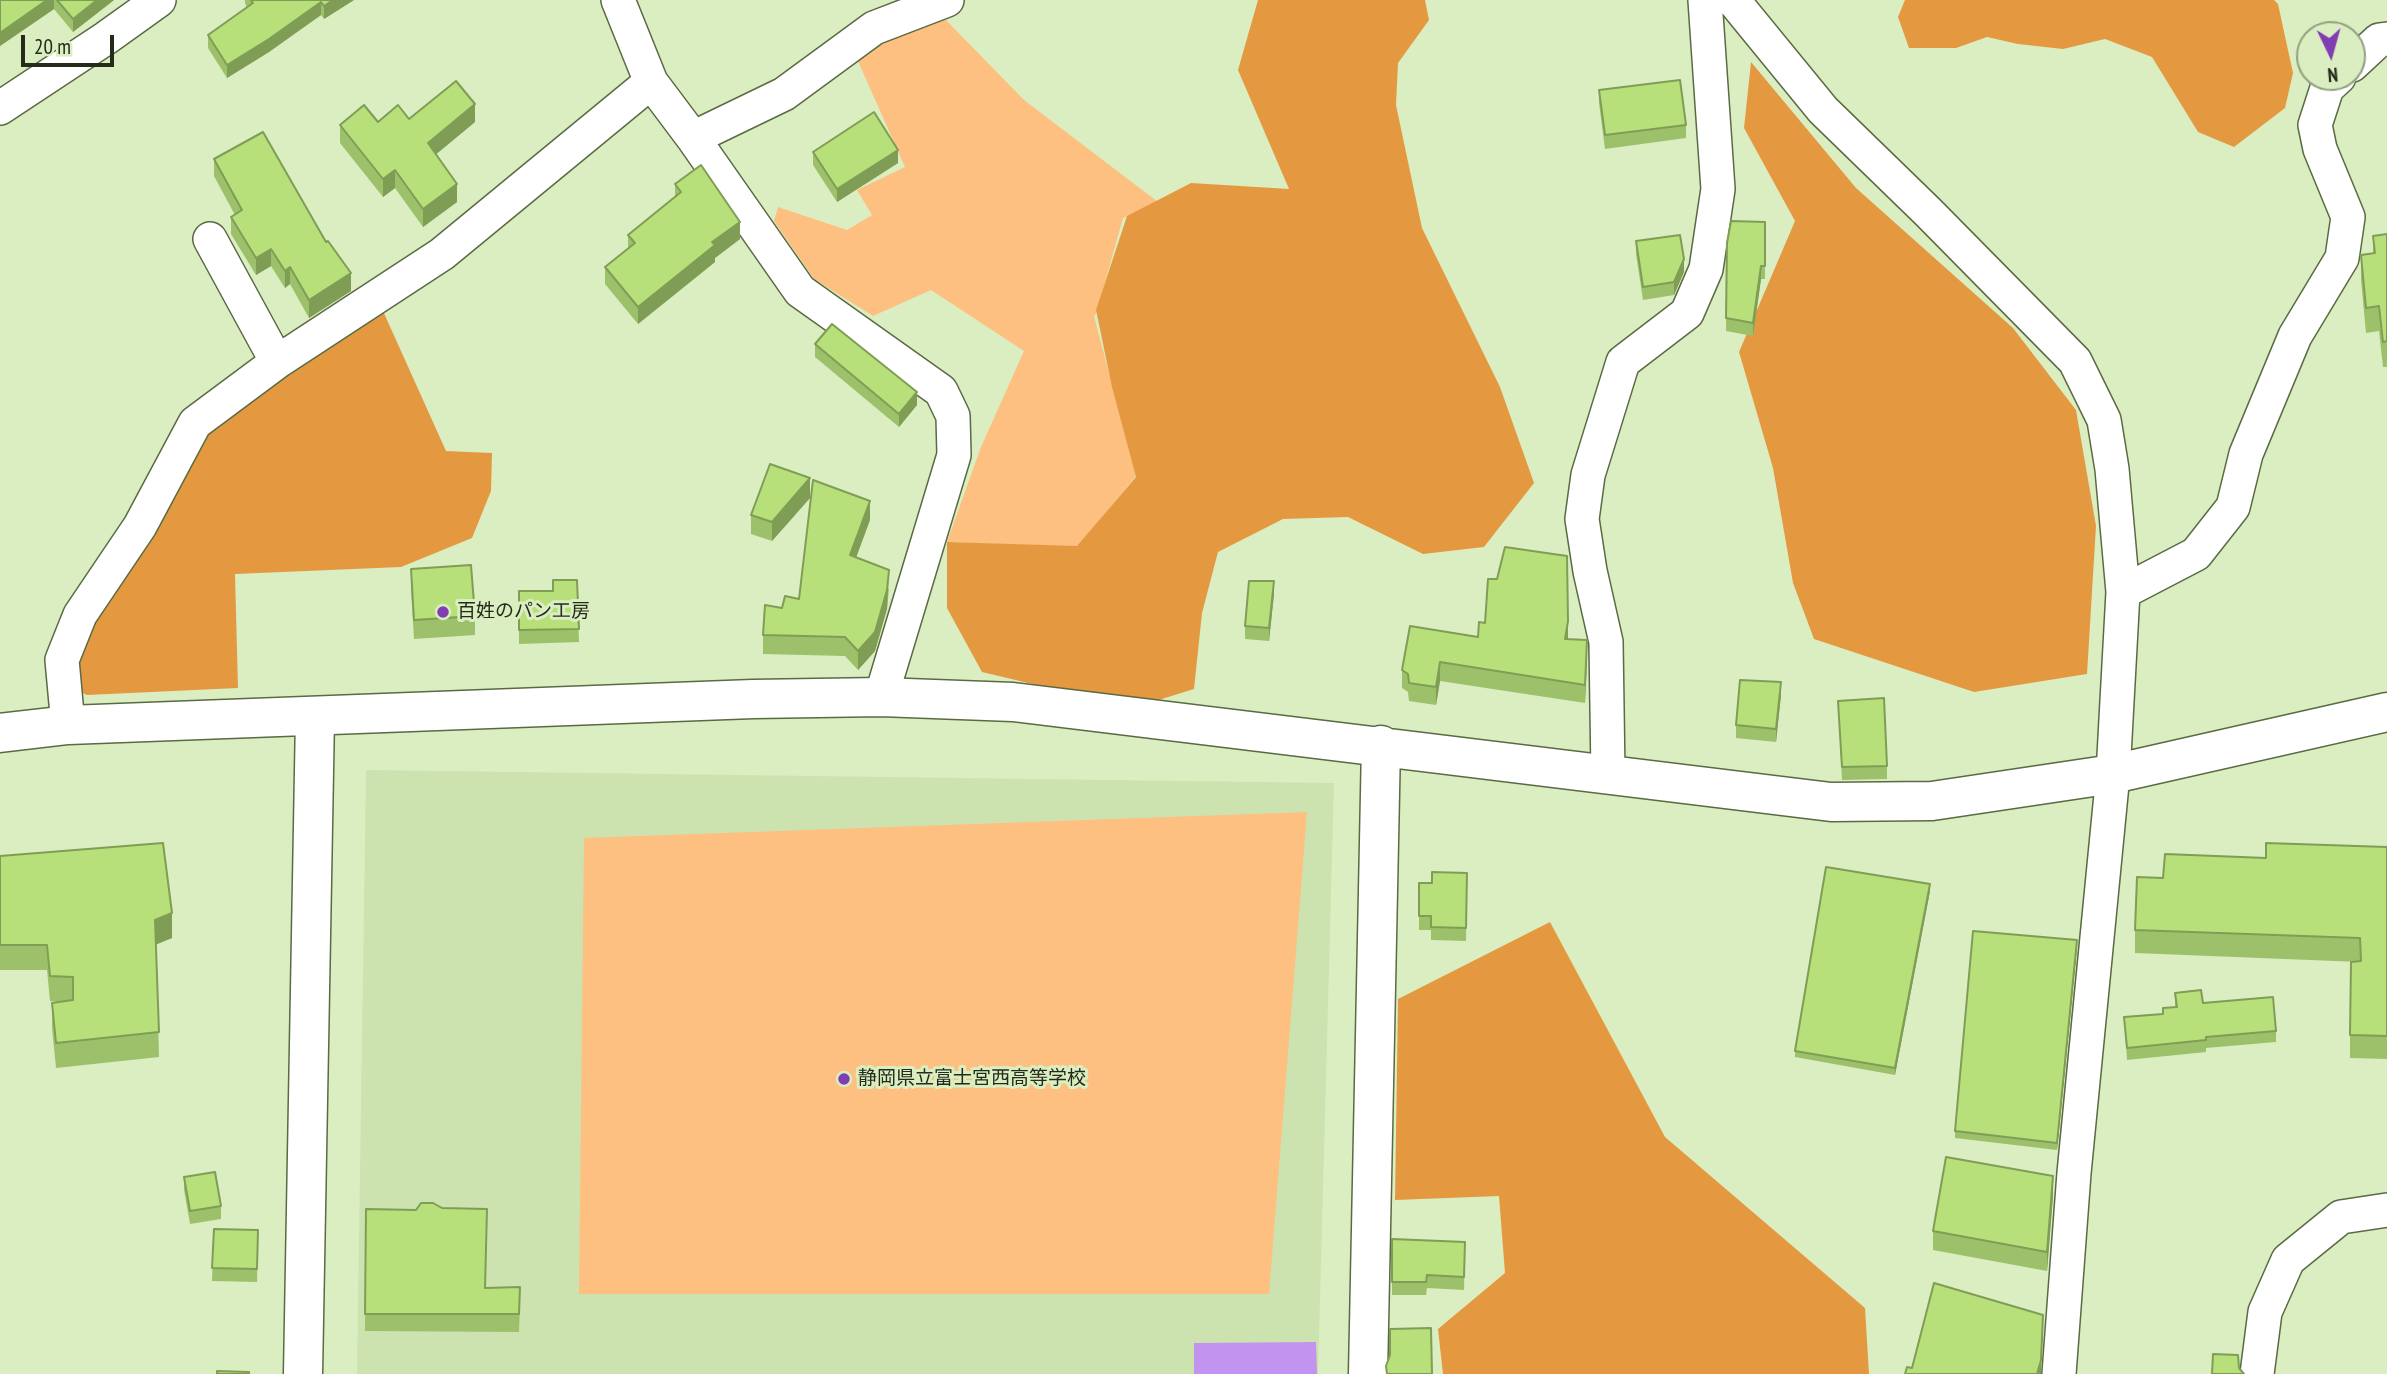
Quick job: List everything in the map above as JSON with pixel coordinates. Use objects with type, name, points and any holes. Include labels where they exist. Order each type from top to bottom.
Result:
[{"type":"street","points":[[0,108],[159,0]]},
{"type":"street","points":[[618,0],[651,82],[800,291],[941,391],[953,416],[954,454],[881,697]]},
{"type":"street","points":[[693,138],[784,94],[874,28],[947,0]]},
{"type":"street","points":[[1608,775],[1606,642],[1590,571],[1583,519],[1588,475],[1623,362],[1687,313],[1706,270],[1718,190],[1705,0]]},
{"type":"street","points":[[1733,0],[1823,110],[2075,361],[2104,420],[2112,469],[2123,592],[2112,774],[2074,1173],[2059,1374]]},
{"type":"street","points":[[2366,52],[2379,40],[2387,38]]},
{"type":"street","points":[[68,725],[62,660],[80,615],[140,526],[195,423],[277,362],[442,254],[651,82]]},
{"type":"street","points":[[2123,592],[2196,554],[2233,507],[2246,454],[2295,336],[2342,258],[2348,217],[2320,149],[2315,125],[2326,91]]},
{"type":"street","points":[[210,239],[277,362]]},
{"type":"street","points":[[0,733],[68,725],[753,699],[881,697],[1013,702],[1832,802],[1932,801],[2112,774],[2387,712]]},
{"type":"street","points":[[303,1374],[315,716]]},
{"type":"street","points":[[1368,1374],[1381,745]]},
{"type":"street","points":[[2257,1374],[2265,1312],[2288,1260],[2342,1217],[2387,1210]]},
{"type":"shaded area","points":[[1258,0],[1425,0],[1429,20],[1398,63],[1396,105],[1422,228],[1500,387],[1534,483],[1484,547],[1423,554],[1348,517],[1283,519],[1218,552],[1202,613],[1194,689],[1133,708],[982,672],[947,608],[947,542],[1077,546],[1136,477],[1112,387],[1096,310],[1127,216],[1191,183],[1289,189],[1238,70]]},
{"type":"shaded area","points":[[1905,0],[2274,0],[2278,4],[2293,73],[2285,108],[2234,147],[2198,132],[2152,57],[2105,39],[2063,49],[1987,37],[1956,48],[1909,48],[1898,17]]},
{"type":"shaded area","points":[[942,16],[1024,100],[1158,202],[1123,218],[1094,316],[1136,476],[1077,547],[947,542],[981,447],[1024,351],[931,290],[873,316],[814,279],[774,221],[778,207],[847,230],[872,215],[857,190],[905,167],[857,59],[904,26]]},
{"type":"shaded area","points":[[1751,62],[1856,188],[2013,328],[2076,410],[2096,526],[2087,674],[1974,692],[1814,639],[1793,583],[1773,468],[1739,352],[1795,221],[1744,128]]},
{"type":"shaded area","points":[[383,311],[446,451],[492,453],[491,491],[472,538],[401,567],[235,574],[238,688],[87,695],[76,690],[73,662],[202,431]]},
{"type":"shaded area","name":"静岡県立富士宮西高等学校","points":[[366,770],[1334,783],[1318,1374],[357,1374]]},
{"type":"shaded area","points":[[1307,812],[1269,1294],[579,1294],[584,838]]},
{"type":"shaded area","points":[[1550,922],[1665,1137],[1865,1308],[1869,1374],[1443,1374],[1438,1329],[1505,1273],[1499,1196],[1395,1200],[1398,999]]},
{"type":"shaded area","points":[[1316,1342],[1317,1374],[1194,1374],[1194,1343]]},
{"type":"building","points":[[0,0],[47,0],[0,33]]},
{"type":"building","points":[[57,0],[97,0],[73,19]]},
{"type":"building","points":[[251,0],[333,0],[324,6],[321,2],[227,65],[208,35],[253,3]]},
{"type":"building","points":[[1680,80],[1686,125],[1605,135],[1599,90]]},
{"type":"building","points":[[456,81],[475,104],[428,143],[457,184],[423,209],[395,170],[383,179],[340,125],[364,105],[378,122],[398,105],[409,119]]},
{"type":"building","points":[[874,112],[898,150],[837,189],[813,152]]},
{"type":"building","points":[[263,132],[326,242],[328,241],[351,273],[309,300],[290,267],[285,271],[271,249],[256,258],[231,217],[242,210],[214,159]]},
{"type":"building","points":[[701,165],[740,222],[712,242],[715,245],[638,307],[605,267],[635,243],[628,235],[681,192],[675,184]]},
{"type":"building","points":[[1731,221],[1765,222],[1765,266],[1761,266],[1753,323],[1726,318],[1727,243]]},
{"type":"building","points":[[2387,234],[2387,341],[2383,342],[2379,306],[2366,308],[2361,255],[2375,253],[2373,236]]},
{"type":"building","points":[[1680,235],[1684,259],[1674,282],[1643,287],[1636,241]]},
{"type":"building","points":[[832,324],[917,392],[899,414],[815,344]]},
{"type":"building","points":[[770,464],[810,478],[772,522],[751,515]]},
{"type":"building","points":[[813,480],[870,501],[850,555],[889,570],[887,590],[875,632],[858,651],[845,637],[763,635],[765,605],[782,608],[785,596],[799,599]]},
{"type":"building","points":[[1505,547],[1567,556],[1568,621],[1565,639],[1587,640],[1585,685],[1440,662],[1436,687],[1409,683],[1408,674],[1402,670],[1410,626],[1478,637],[1479,622],[1485,623],[1488,579],[1497,579]]},
{"type":"building","name":"百姓のパン工房","points":[[471,565],[475,616],[414,620],[411,569]]},
{"type":"building","points":[[553,580],[577,580],[579,629],[519,630],[519,591],[553,591]]},
{"type":"building","points":[[1249,581],[1274,581],[1269,628],[1245,626]]},
{"type":"building","points":[[1740,680],[1781,682],[1776,729],[1736,725]]},
{"type":"building","points":[[1884,698],[1887,766],[1842,767],[1838,701]]},
{"type":"building","points":[[163,843],[172,913],[155,920],[159,1032],[56,1043],[52,1003],[73,1000],[73,977],[50,976],[47,945],[0,945],[0,856]]},
{"type":"building","points":[[2266,843],[2387,847],[2387,1036],[2350,1035],[2351,962],[2361,961],[2360,938],[2135,930],[2137,877],[2163,878],[2165,854],[2266,858]]},
{"type":"building","points":[[1826,867],[1930,884],[1895,1068],[1795,1051]]},
{"type":"building","points":[[1432,872],[1467,873],[1466,928],[1431,927],[1431,916],[1419,916],[1419,883],[1432,883]]},
{"type":"building","points":[[1973,931],[2077,940],[2057,1143],[1955,1131]]},
{"type":"building","points":[[2201,990],[2203,1003],[2273,997],[2276,1031],[2127,1048],[2124,1017],[2163,1014],[2163,1008],[2177,1007],[2175,993]]},
{"type":"building","points":[[1946,1157],[2053,1176],[2047,1252],[1933,1231]]},
{"type":"building","points":[[215,1172],[221,1206],[190,1211],[184,1177]]},
{"type":"building","points":[[421,1203],[433,1203],[442,1208],[487,1209],[485,1288],[520,1287],[519,1314],[365,1314],[366,1209],[416,1210]]},
{"type":"building","points":[[214,1229],[258,1230],[257,1269],[212,1268]]},
{"type":"building","points":[[1392,1239],[1465,1242],[1464,1277],[1427,1275],[1426,1282],[1392,1282]]},
{"type":"building","points":[[1934,1283],[2043,1315],[2041,1360],[2037,1374],[1905,1374],[1907,1367],[1912,1368]]},
{"type":"building","points":[[1431,1328],[1432,1374],[1387,1374],[1390,1329]]},
{"type":"building","points":[[2213,1354],[2238,1355],[2239,1368],[2244,1374],[2212,1374]]},
{"type":"building","points":[[217,1371],[249,1372],[249,1374],[217,1374]]},
{"type":"place","name":"百姓のパン工房","points":[[443,612]]},
{"type":"place","name":"静岡県立富士宮西高等学校","points":[[844,1079]]}]
